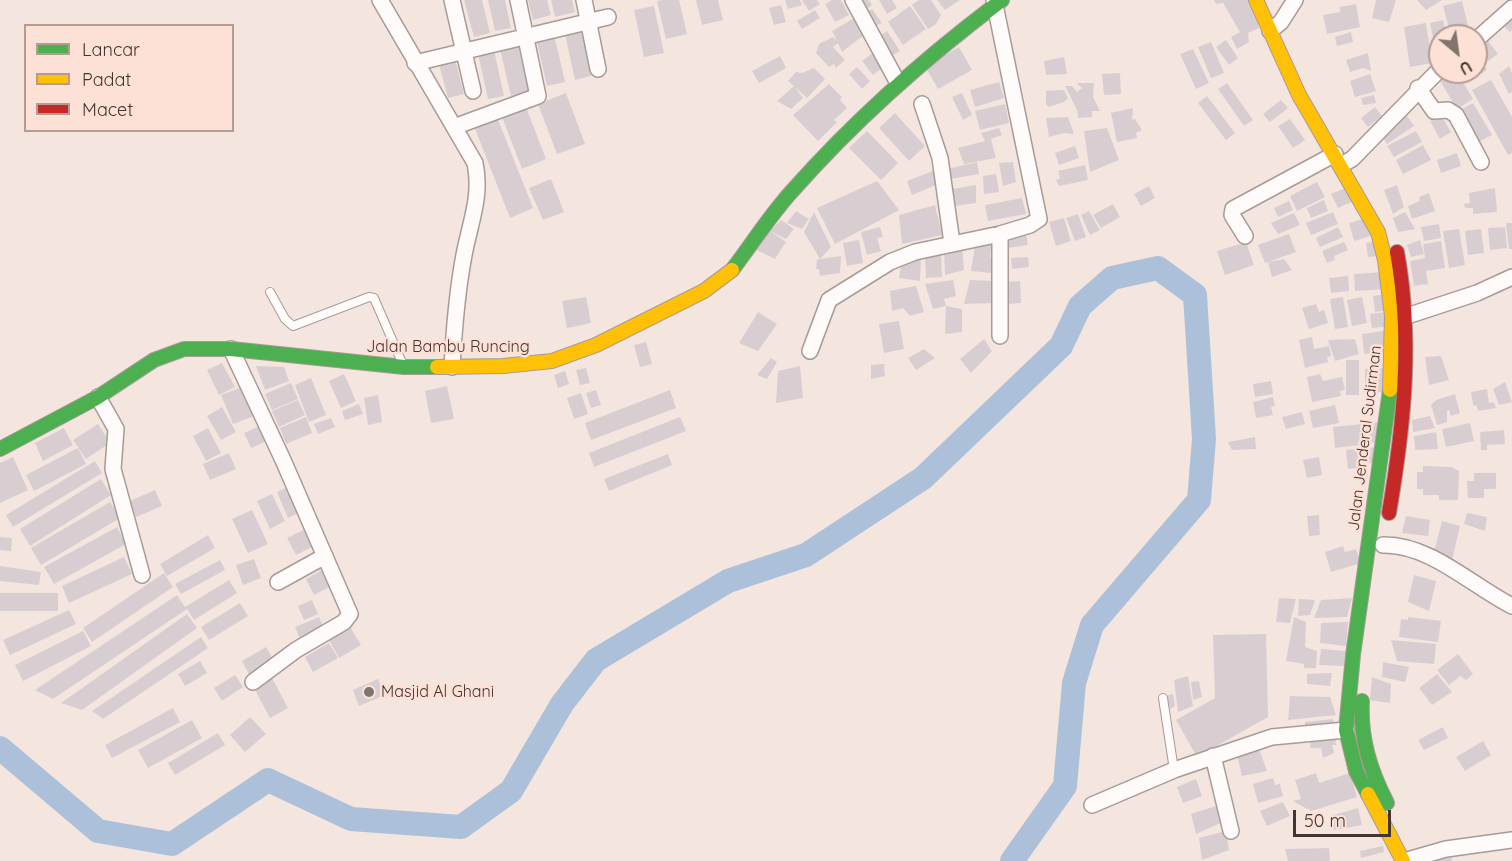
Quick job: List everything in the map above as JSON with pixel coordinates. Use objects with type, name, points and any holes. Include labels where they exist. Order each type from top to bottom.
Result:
[{"type":"main road","name":"Jalan Jenderal Sudirman","points":[[1256,0],[1275,26],[1307,80],[1378,232],[1390,293],[1393,347],[1381,467],[1353,655],[1346,730],[1356,771],[1410,860]]},
{"type":"main road","name":"Jalan Jenderal Sudirman","points":[[1271,0],[1275,26]]},
{"type":"main road","name":"Jalan Bambu Runcing","points":[[0,449],[98,397],[167,355],[198,347],[404,367],[453,367],[513,366],[552,361],[597,345],[704,291],[732,270],[791,192],[898,83],[997,2]]},
{"type":"main road","name":"Jalan Jenderal Sudirman","points":[[1343,160],[1386,222],[1397,252],[1407,316],[1404,395],[1396,469],[1384,540]]},
{"type":"main road","points":[[1381,467],[1396,469]]},
{"type":"main road","points":[[1375,600],[1360,725],[1370,768],[1410,860]]},
{"type":"street","points":[[380,0],[475,163],[479,182],[478,198],[464,256],[458,297],[453,367]]},
{"type":"street","points":[[452,0],[474,91]]},
{"type":"street","points":[[454,127],[538,96],[518,0]]},
{"type":"street","points":[[584,0],[598,69]]},
{"type":"street","points":[[853,0],[898,83]]},
{"type":"street","points":[[1275,26],[1295,0]]},
{"type":"street","points":[[810,351],[829,300],[890,262],[915,252],[1000,234],[1035,222],[1041,215],[997,2]]},
{"type":"street","points":[[1488,29],[1512,8]]},
{"type":"street","points":[[415,63],[608,17]]},
{"type":"street","points":[[1245,236],[1232,215],[1233,209],[1343,160],[1428,79]]},
{"type":"street","points":[[1418,88],[1434,111],[1448,110],[1455,116],[1481,162]]},
{"type":"street","points":[[922,104],[940,158],[952,243]]},
{"type":"street","points":[[1000,234],[1000,336]]},
{"type":"street","points":[[1407,316],[1477,293],[1512,277]]},
{"type":"street","points":[[231,349],[350,610],[349,617],[296,650],[253,682]]},
{"type":"street","points":[[98,397],[116,429],[113,469],[142,574]]},
{"type":"street","points":[[1384,540],[1436,561],[1512,606]]},
{"type":"street","points":[[278,582],[325,556]]},
{"type":"street","points":[[1092,805],[1174,770],[1272,737],[1346,730]]},
{"type":"street","points":[[1214,756],[1231,831]]},
{"type":"street","points":[[1410,860],[1446,849],[1512,840]]},
{"type":"lane","points":[[270,292],[285,319],[293,326],[365,298],[374,298],[404,367]]},
{"type":"lane","points":[[1163,698],[1174,770]]},
{"type":"building","points":[[464,0],[482,0],[490,33],[474,37]]},
{"type":"building","points":[[488,0],[505,0],[511,28],[495,31]]},
{"type":"building","points":[[528,0],[547,0],[551,15],[533,20]]},
{"type":"building","points":[[551,0],[572,0],[575,12],[555,17]]},
{"type":"building","points":[[679,0],[687,34],[666,39],[657,1]]},
{"type":"building","points":[[696,0],[718,0],[723,20],[702,25]]},
{"type":"building","points":[[785,0],[800,0],[802,5],[788,9]]},
{"type":"building","points":[[802,0],[817,0],[820,4],[809,11]]},
{"type":"building","points":[[832,0],[841,0],[849,15],[835,22],[825,4]]},
{"type":"building","points":[[856,0],[869,0],[872,5],[863,12]]},
{"type":"building","points":[[879,0],[892,0],[897,8],[887,14]]},
{"type":"building","points":[[919,0],[931,0],[941,15],[936,24],[928,29],[912,5]]},
{"type":"building","points":[[937,0],[960,0],[945,10]]},
{"type":"building","points":[[1214,0],[1253,0],[1259,28],[1248,33],[1249,42],[1237,49],[1231,37],[1240,32],[1223,3],[1216,4]]},
{"type":"building","points":[[1376,0],[1396,0],[1389,22],[1372,18]]},
{"type":"building","points":[[1417,0],[1442,0],[1426,10]]},
{"type":"building","points":[[1462,1],[1468,24],[1448,24],[1443,6]]},
{"type":"building","points":[[1356,4],[1360,27],[1327,34],[1323,15],[1340,12],[1340,7]]},
{"type":"building","points":[[781,5],[786,22],[774,25],[769,8]]},
{"type":"building","points":[[654,6],[664,53],[644,57],[634,10]]},
{"type":"building","points":[[910,6],[926,29],[903,45],[888,22]]},
{"type":"building","points":[[872,9],[882,23],[871,28],[863,14]]},
{"type":"building","points":[[815,10],[820,18],[802,29],[797,21]]},
{"type":"building","points":[[1512,12],[1512,30],[1510,32],[1501,23]]},
{"type":"building","points":[[856,17],[864,35],[842,52],[838,43],[833,47],[845,60],[836,68],[834,64],[829,67],[816,53],[819,44],[833,37],[837,41],[832,31]]},
{"type":"building","points":[[1443,20],[1444,24],[1430,24]]},
{"type":"building","points":[[1426,23],[1428,64],[1410,67],[1404,27]]},
{"type":"building","points":[[582,31],[591,76],[575,80],[565,34]]},
{"type":"building","points":[[887,31],[900,51],[889,58],[876,38]]},
{"type":"building","points":[[1351,32],[1353,42],[1337,46],[1335,37]]},
{"type":"building","points":[[554,34],[565,82],[547,86],[536,38]]},
{"type":"building","points":[[1226,40],[1238,58],[1229,65],[1216,47]]},
{"type":"building","points":[[1488,41],[1498,54],[1488,61]]},
{"type":"building","points":[[1211,42],[1224,73],[1211,78],[1198,47]]},
{"type":"building","points":[[518,45],[529,92],[511,96],[500,49]]},
{"type":"building","points":[[959,47],[972,70],[938,89],[925,66]]},
{"type":"building","points":[[1193,49],[1209,83],[1196,89],[1180,54]]},
{"type":"building","points":[[494,50],[504,96],[488,99],[478,54]]},
{"type":"building","points":[[873,53],[882,68],[873,75],[862,61]]},
{"type":"building","points":[[1368,53],[1371,71],[1363,68],[1350,72],[1346,60]]},
{"type":"building","points":[[780,56],[786,68],[759,83],[752,71]]},
{"type":"building","points":[[1064,57],[1067,74],[1046,75],[1044,61]]},
{"type":"building","points":[[455,59],[464,94],[448,98],[439,64]]},
{"type":"building","points":[[1509,66],[1512,73],[1512,92],[1509,94],[1499,74]]},
{"type":"building","points":[[857,67],[870,81],[862,89],[849,74]]},
{"type":"building","points":[[814,68],[825,79],[807,98],[788,81],[796,72],[802,73]]},
{"type":"building","points":[[1120,73],[1121,94],[1104,95],[1102,74]]},
{"type":"building","points":[[1370,74],[1376,91],[1355,97],[1350,81]]},
{"type":"building","points":[[1491,80],[1512,117],[1512,153],[1508,155],[1472,90],[1488,84]]},
{"type":"building","points":[[999,82],[1004,98],[975,107],[970,90]]},
{"type":"building","points":[[1077,83],[1094,83],[1093,97],[1100,111],[1092,111],[1092,117],[1078,118],[1077,110],[1065,86],[1072,86],[1077,92],[1082,88]]},
{"type":"building","points":[[1227,83],[1253,120],[1244,126],[1218,89]]},
{"type":"building","points":[[829,84],[842,97],[840,100],[847,108],[834,120],[837,122],[818,141],[793,115]]},
{"type":"building","points":[[1442,84],[1464,84],[1473,99],[1457,109]]},
{"type":"building","points":[[794,86],[803,98],[791,109],[777,101]]},
{"type":"building","points":[[1064,90],[1068,98],[1064,102],[1049,107],[1046,104],[1046,91]]},
{"type":"building","points":[[566,93],[585,144],[557,154],[538,104]]},
{"type":"building","points":[[962,93],[972,115],[963,120],[952,97]]},
{"type":"building","points":[[1374,95],[1376,103],[1363,105],[1361,98]]},
{"type":"building","points":[[1207,96],[1235,133],[1226,140],[1198,103]]},
{"type":"building","points":[[1281,100],[1288,108],[1270,122],[1263,114]]},
{"type":"building","points":[[1473,103],[1492,135],[1474,144],[1457,112]]},
{"type":"building","points":[[1005,104],[1009,123],[980,130],[975,111]]},
{"type":"building","points":[[526,107],[546,159],[522,169],[502,117]]},
{"type":"building","points":[[1375,107],[1382,116],[1368,127],[1361,118]]},
{"type":"building","points":[[1133,108],[1132,120],[1135,119],[1142,130],[1136,133],[1137,138],[1117,142],[1111,113]]},
{"type":"building","points":[[895,113],[925,146],[909,161],[879,128]]},
{"type":"building","points":[[1405,113],[1414,126],[1387,144],[1380,132]]},
{"type":"building","points":[[497,117],[533,208],[510,218],[474,126]]},
{"type":"building","points":[[1068,117],[1074,134],[1064,133],[1049,137],[1046,118]]},
{"type":"building","points":[[1442,117],[1451,132],[1440,139],[1430,121]]},
{"type":"building","points":[[1290,119],[1305,140],[1293,148],[1278,126]]},
{"type":"building","points":[[999,128],[1002,135],[991,139],[996,158],[964,164],[958,148],[985,141],[981,133]]},
{"type":"building","points":[[1107,128],[1119,160],[1090,172],[1084,131]]},
{"type":"building","points":[[867,131],[898,163],[881,180],[849,148]]},
{"type":"building","points":[[1416,131],[1422,142],[1394,157],[1387,146]]},
{"type":"building","points":[[1423,145],[1431,160],[1403,174],[1396,160]]},
{"type":"building","points":[[1075,146],[1079,158],[1059,165],[1055,153]]},
{"type":"building","points":[[1457,153],[1461,166],[1441,173],[1437,160]]},
{"type":"building","points":[[977,162],[979,174],[950,179],[947,169]]},
{"type":"building","points":[[1013,162],[1016,182],[1003,186],[999,163]]},
{"type":"building","points":[[1085,165],[1088,180],[1059,186],[1056,180],[1060,178],[1058,171]]},
{"type":"building","points":[[933,171],[938,184],[912,195],[907,181]]},
{"type":"building","points":[[996,174],[999,192],[984,194],[983,176]]},
{"type":"building","points":[[551,179],[564,212],[543,220],[529,188]]},
{"type":"building","points":[[877,181],[899,210],[835,244],[817,208]]},
{"type":"building","points":[[1317,182],[1325,197],[1297,211],[1290,196]]},
{"type":"building","points":[[976,185],[976,203],[955,206],[952,189]]},
{"type":"building","points":[[1397,185],[1404,207],[1393,214],[1384,190]]},
{"type":"building","points":[[1149,186],[1155,198],[1141,206],[1134,194]]},
{"type":"building","points":[[1350,186],[1356,200],[1338,208],[1331,194]]},
{"type":"building","points":[[1495,188],[1497,212],[1473,214],[1473,208],[1465,208],[1464,204],[1470,203],[1469,193]]},
{"type":"building","points":[[1429,193],[1435,211],[1412,219],[1408,206],[1420,201],[1419,197]]},
{"type":"building","points":[[1022,198],[1026,214],[988,221],[985,205]]},
{"type":"building","points":[[1324,200],[1328,211],[1311,218],[1307,208]]},
{"type":"building","points":[[1289,201],[1293,210],[1278,217],[1274,208]]},
{"type":"building","points":[[1113,204],[1120,217],[1101,228],[1093,215]]},
{"type":"building","points":[[935,205],[942,235],[902,244],[899,215]]},
{"type":"building","points":[[796,211],[809,219],[802,229],[787,223]]},
{"type":"building","points":[[1089,211],[1100,230],[1090,235],[1081,215]]},
{"type":"building","points":[[814,212],[831,247],[820,259],[804,232]]},
{"type":"building","points":[[1333,212],[1338,224],[1311,235],[1306,223]]},
{"type":"building","points":[[1405,212],[1415,229],[1398,232],[1393,218]]},
{"type":"building","points":[[1294,213],[1300,225],[1278,234],[1271,223]]},
{"type":"building","points":[[1078,214],[1086,237],[1075,241],[1066,218]]},
{"type":"building","points":[[1369,217],[1374,235],[1354,241],[1349,223]]},
{"type":"building","points":[[1064,218],[1071,241],[1056,246],[1049,222]]},
{"type":"building","points":[[781,220],[794,229],[786,239],[770,231]]},
{"type":"building","points":[[1506,223],[1512,223],[1512,249],[1509,249]]},
{"type":"building","points":[[1439,224],[1441,238],[1424,241],[1421,227]]},
{"type":"building","points":[[880,227],[883,237],[877,238],[881,251],[867,255],[861,232]]},
{"type":"building","points":[[1338,227],[1343,237],[1320,247],[1316,238]]},
{"type":"building","points":[[1505,227],[1507,248],[1490,250],[1488,228]]},
{"type":"building","points":[[1459,229],[1465,265],[1449,268],[1443,231]]},
{"type":"building","points":[[1481,229],[1484,253],[1468,255],[1465,231]]},
{"type":"building","points":[[1025,230],[1028,245],[1007,248],[1004,234]]},
{"type":"building","points":[[770,231],[786,242],[775,259],[757,250]]},
{"type":"building","points":[[1289,234],[1296,252],[1265,263],[1258,245]]},
{"type":"building","points":[[976,239],[992,241],[990,257],[995,260],[991,273],[971,271]]},
{"type":"building","points":[[859,240],[863,263],[847,266],[843,243]]},
{"type":"building","points":[[1420,240],[1424,254],[1411,257],[1407,245]]},
{"type":"building","points":[[1379,241],[1380,256],[1368,257],[1366,243]]},
{"type":"building","points":[[1441,241],[1445,268],[1426,271],[1428,284],[1414,286],[1410,261],[1425,258],[1423,244]]},
{"type":"building","points":[[1246,242],[1254,265],[1225,275],[1217,251]]},
{"type":"building","points":[[1344,242],[1348,250],[1334,256],[1335,260],[1327,263],[1322,251]]},
{"type":"building","points":[[962,246],[964,270],[945,275],[944,248]]},
{"type":"building","points":[[941,251],[942,277],[926,278],[925,254]]},
{"type":"building","points":[[841,256],[840,273],[820,276],[819,269],[816,269],[817,260]]},
{"type":"building","points":[[921,257],[920,281],[899,278],[902,261]]},
{"type":"building","points":[[1028,257],[1029,267],[1012,269],[1011,258]]},
{"type":"building","points":[[1284,259],[1292,270],[1272,277],[1268,262]]},
{"type":"building","points":[[1384,272],[1386,289],[1355,291],[1354,274]]},
{"type":"building","points":[[1348,276],[1349,291],[1331,293],[1329,278]]},
{"type":"building","points":[[953,280],[956,296],[944,299],[946,306],[933,309],[925,284]]},
{"type":"building","points":[[970,280],[995,281],[993,303],[964,304]]},
{"type":"building","points":[[1020,281],[1021,303],[1008,304],[1007,282]]},
{"type":"building","points":[[916,286],[924,312],[910,316],[903,308],[892,311],[890,291]]},
{"type":"building","points":[[1386,294],[1389,310],[1375,312],[1373,296]]},
{"type":"building","points":[[586,297],[591,323],[567,328],[562,301]]},
{"type":"building","points":[[1343,297],[1348,327],[1335,329],[1330,299]]},
{"type":"building","points":[[1362,297],[1367,323],[1352,326],[1347,300]]},
{"type":"building","points":[[1316,304],[1319,312],[1324,310],[1328,323],[1309,329],[1302,308]]},
{"type":"building","points":[[946,306],[962,309],[962,332],[945,334]]},
{"type":"building","points":[[758,312],[777,324],[758,351],[739,343]]},
{"type":"building","points":[[1387,312],[1389,326],[1372,328],[1370,314]]},
{"type":"building","points":[[899,321],[904,349],[884,353],[879,324]]},
{"type":"building","points":[[1389,330],[1391,351],[1364,354],[1362,334]]},
{"type":"building","points":[[1312,337],[1314,349],[1329,346],[1331,356],[1327,357],[1328,362],[1305,368],[1299,340]]},
{"type":"building","points":[[984,339],[992,351],[971,373],[960,359]]},
{"type":"building","points":[[1355,339],[1359,354],[1335,361],[1328,340]]},
{"type":"building","points":[[646,342],[652,364],[640,367],[634,345]]},
{"type":"building","points":[[924,349],[935,358],[916,370],[908,358]]},
{"type":"building","points":[[1441,356],[1449,380],[1429,385],[1425,357]]},
{"type":"building","points":[[771,358],[777,362],[767,379],[757,375]]},
{"type":"building","points":[[1346,360],[1359,360],[1359,395],[1346,395]]},
{"type":"building","points":[[222,363],[235,387],[219,395],[207,370]]},
{"type":"building","points":[[884,364],[885,376],[871,379],[871,365]]},
{"type":"building","points":[[256,366],[284,367],[289,381],[265,390]]},
{"type":"building","points":[[800,366],[803,398],[776,403],[778,371]]},
{"type":"building","points":[[586,368],[590,383],[580,385],[576,370]]},
{"type":"building","points":[[1388,368],[1388,392],[1365,393],[1365,369]]},
{"type":"building","points":[[565,371],[569,384],[558,388],[554,375]]},
{"type":"building","points":[[344,374],[356,401],[341,408],[329,381]]},
{"type":"building","points":[[1320,374],[1323,381],[1342,377],[1345,390],[1340,391],[1341,396],[1312,402],[1307,377]]},
{"type":"building","points":[[311,378],[326,415],[309,422],[295,385]]},
{"type":"building","points":[[1271,381],[1273,394],[1255,397],[1253,384]]},
{"type":"building","points":[[1505,382],[1512,402],[1499,405],[1493,389]]},
{"type":"building","points":[[291,383],[298,399],[272,410],[265,394]]},
{"type":"building","points":[[447,386],[454,419],[431,423],[425,391]]},
{"type":"building","points":[[242,387],[254,416],[233,424],[221,395]]},
{"type":"building","points":[[1487,389],[1489,403],[1494,402],[1496,408],[1478,411],[1477,406],[1473,405],[1471,392]]},
{"type":"building","points":[[596,390],[601,405],[591,408],[586,393]]},
{"type":"building","points":[[670,390],[676,408],[591,440],[585,423]]},
{"type":"building","points":[[581,393],[588,414],[574,419],[567,398]]},
{"type":"building","points":[[1455,394],[1460,413],[1451,416],[1449,410],[1447,411],[1447,422],[1437,425],[1431,405],[1436,400]]},
{"type":"building","points":[[378,395],[382,422],[368,425],[364,398]]},
{"type":"building","points":[[1273,397],[1275,406],[1271,407],[1273,415],[1256,418],[1253,402]]},
{"type":"building","points":[[298,400],[305,415],[279,427],[272,411]]},
{"type":"building","points":[[359,404],[363,414],[345,420],[342,411]]},
{"type":"building","points":[[1335,405],[1339,423],[1313,428],[1309,411]]},
{"type":"building","points":[[222,407],[236,432],[221,440],[207,416]]},
{"type":"building","points":[[1302,412],[1305,424],[1286,429],[1282,417]]},
{"type":"building","points":[[1430,416],[1435,428],[1413,432],[1412,420]]},
{"type":"building","points":[[306,417],[312,433],[286,444],[280,428]]},
{"type":"building","points":[[680,417],[686,431],[594,467],[589,453]]},
{"type":"building","points":[[331,418],[335,427],[318,434],[314,424]]},
{"type":"building","points":[[1381,422],[1383,442],[1335,448],[1333,427]]},
{"type":"building","points":[[1470,423],[1474,441],[1446,447],[1442,429]]},
{"type":"building","points":[[98,424],[110,443],[86,459],[73,440]]},
{"type":"building","points":[[262,425],[269,440],[251,448],[244,433]]},
{"type":"building","points":[[64,428],[73,445],[43,461],[35,443]]},
{"type":"building","points":[[208,428],[221,453],[206,461],[193,436]]},
{"type":"building","points":[[1504,430],[1505,444],[1487,445],[1487,450],[1481,450],[1480,432]]},
{"type":"building","points":[[1436,432],[1438,449],[1415,450],[1414,436]]},
{"type":"building","points":[[1255,437],[1256,449],[1232,450],[1228,442]]},
{"type":"building","points":[[1377,447],[1379,462],[1361,464],[1360,468],[1348,469],[1346,450]]},
{"type":"building","points":[[78,448],[86,464],[34,491],[26,475]]},
{"type":"building","points":[[229,453],[236,469],[210,480],[203,464]]},
{"type":"building","points":[[668,454],[672,465],[609,491],[604,479]]},
{"type":"building","points":[[13,457],[28,490],[0,503],[0,463]]},
{"type":"building","points":[[1319,457],[1322,475],[1307,478],[1303,460]]},
{"type":"building","points":[[95,461],[102,473],[13,527],[6,515]]},
{"type":"building","points":[[1423,466],[1451,467],[1459,471],[1458,500],[1439,500],[1439,495],[1423,495],[1423,489],[1417,489],[1417,472],[1423,472]]},
{"type":"building","points":[[1474,473],[1496,473],[1496,489],[1484,489],[1484,498],[1468,498],[1467,481],[1474,481]]},
{"type":"building","points":[[101,479],[111,495],[30,546],[20,529]]},
{"type":"building","points":[[290,486],[301,512],[288,518],[277,492]]},
{"type":"building","points":[[155,490],[162,506],[136,517],[130,501]]},
{"type":"building","points":[[272,494],[285,521],[270,529],[257,501]]},
{"type":"building","points":[[110,502],[120,518],[41,565],[31,548]]},
{"type":"building","points":[[252,510],[268,544],[248,553],[232,519]]},
{"type":"building","points":[[1467,513],[1487,517],[1485,531],[1464,524]]},
{"type":"building","points":[[1319,515],[1320,535],[1309,536],[1307,516]]},
{"type":"building","points":[[1406,516],[1430,520],[1428,536],[1402,533]]},
{"type":"building","points":[[1442,521],[1460,526],[1452,560],[1433,556]]},
{"type":"building","points":[[117,527],[126,544],[54,584],[44,567]]},
{"type":"building","points":[[307,528],[316,545],[296,555],[287,538]]},
{"type":"building","points":[[208,535],[215,548],[167,576],[160,564]]},
{"type":"building","points":[[0,537],[12,538],[11,551],[0,550]]},
{"type":"building","points":[[1343,546],[1345,552],[1356,549],[1361,563],[1331,572],[1325,552]]},
{"type":"building","points":[[124,557],[132,574],[69,603],[62,586]]},
{"type":"building","points":[[254,559],[261,578],[243,585],[236,565]]},
{"type":"building","points":[[220,560],[225,570],[181,594],[175,584]]},
{"type":"building","points":[[0,566],[41,572],[39,585],[0,581]]},
{"type":"building","points":[[327,567],[335,584],[314,595],[306,579]]},
{"type":"building","points":[[164,573],[173,587],[92,642],[83,628]]},
{"type":"building","points":[[1414,575],[1436,581],[1429,611],[1408,602]]},
{"type":"building","points":[[229,580],[237,593],[194,620],[187,609],[53,699],[35,690],[177,595],[185,607]]},
{"type":"building","points":[[0,593],[58,593],[58,611],[0,611]]},
{"type":"building","points":[[1279,598],[1296,599],[1290,623],[1276,622]]},
{"type":"building","points":[[1352,598],[1347,617],[1314,618],[1321,600]]},
{"type":"building","points":[[1299,599],[1315,600],[1310,615],[1298,616]]},
{"type":"building","points":[[312,600],[318,614],[304,620],[298,606]]},
{"type":"building","points":[[240,603],[248,616],[209,640],[201,627]]},
{"type":"building","points":[[69,610],[76,624],[10,655],[3,640]]},
{"type":"building","points":[[187,614],[197,628],[82,710],[61,703]]},
{"type":"building","points":[[319,617],[324,629],[300,639],[295,627]]},
{"type":"building","points":[[1294,617],[1306,622],[1305,647],[1317,651],[1316,668],[1304,668],[1304,664],[1286,661]]},
{"type":"building","points":[[1408,617],[1441,621],[1438,642],[1399,637],[1401,619],[1408,620]]},
{"type":"building","points":[[1348,622],[1346,646],[1320,643],[1321,623]]},
{"type":"building","points":[[350,627],[361,645],[339,658],[329,640]]},
{"type":"building","points":[[83,631],[91,646],[23,681],[15,665]]},
{"type":"building","points":[[1266,634],[1268,717],[1197,757],[1176,720],[1215,698],[1213,635]]},
{"type":"building","points":[[201,637],[208,648],[103,719],[92,711]]},
{"type":"building","points":[[1391,640],[1436,644],[1434,664],[1397,661]]},
{"type":"building","points":[[329,643],[338,658],[313,672],[305,657]]},
{"type":"building","points":[[266,647],[275,662],[250,676],[242,661]]},
{"type":"building","points":[[1321,649],[1345,651],[1344,666],[1319,665]]},
{"type":"building","points":[[1458,654],[1473,674],[1466,680],[1460,676],[1449,685],[1437,670]]},
{"type":"building","points":[[200,661],[207,673],[185,686],[178,674]]},
{"type":"building","points":[[1383,662],[1409,667],[1405,682],[1382,677]]},
{"type":"building","points":[[1332,673],[1330,686],[1307,684],[1307,674]]},
{"type":"building","points":[[1437,674],[1452,692],[1432,705],[1419,688]]},
{"type":"building","points":[[235,675],[243,687],[222,701],[214,688]]},
{"type":"building","points":[[1188,676],[1193,706],[1178,712],[1174,680]]},
{"type":"building","points":[[1372,677],[1391,684],[1390,703],[1370,700]]},
{"type":"building","points":[[272,678],[288,708],[270,718],[254,688]]},
{"type":"building","name":"Masjid Al Ghani","points":[[378,679],[385,695],[359,706],[353,690]]},
{"type":"building","points":[[1199,681],[1202,697],[1193,700],[1191,682]]},
{"type":"building","points":[[1173,694],[1175,706],[1170,709],[1166,696]]},
{"type":"building","points":[[1290,696],[1330,697],[1336,715],[1288,720]]},
{"type":"building","points":[[173,708],[180,722],[112,758],[105,745]]},
{"type":"building","points":[[250,717],[266,734],[245,752],[230,735]]},
{"type":"building","points":[[1333,719],[1335,727],[1305,728],[1305,722]]},
{"type":"building","points":[[192,720],[202,738],[148,768],[138,750]]},
{"type":"building","points":[[1443,727],[1448,738],[1424,750],[1418,740]]},
{"type":"building","points":[[218,733],[225,745],[175,775],[168,763]]},
{"type":"building","points":[[1335,735],[1336,745],[1332,745],[1334,753],[1323,758],[1321,748],[1310,748],[1311,738]]},
{"type":"building","points":[[1483,741],[1491,755],[1465,771],[1456,757]]},
{"type":"building","points":[[1258,746],[1267,771],[1242,776],[1236,751]]},
{"type":"building","points":[[1316,773],[1319,783],[1350,773],[1357,797],[1311,811],[1293,801],[1301,799],[1295,780]]},
{"type":"building","points":[[1273,778],[1275,785],[1280,784],[1283,796],[1258,803],[1253,784]]},
{"type":"building","points":[[1196,779],[1202,796],[1183,803],[1177,787]]},
{"type":"building","points":[[1283,802],[1290,816],[1267,826],[1260,811]]},
{"type":"building","points":[[1219,805],[1223,822],[1196,834],[1191,814]]},
{"type":"building","points":[[1358,808],[1362,825],[1334,830],[1330,816]]},
{"type":"building","points":[[1226,831],[1229,850],[1202,860],[1199,838]]},
{"type":"building","points":[[1383,846],[1384,852],[1361,858],[1360,851]]},
{"type":"building","points":[[1329,848],[1330,861],[1288,861],[1285,849]]},
{"type":"building","points":[[1450,852],[1452,861],[1430,861]]},
{"type":"waterway","points":[[0,748],[98,831],[172,844],[268,780],[351,819],[461,827],[511,791],[562,704],[596,660],[728,581],[806,555],[923,478],[1061,346],[1080,306],[1112,278],[1158,268],[1195,295],[1204,439],[1199,500],[1092,625],[1074,683],[1065,786],[1012,861]]},
{"type":"traffic: fast","points":[[732,270],[769,219],[842,138],[919,66],[1002,0]]},
{"type":"traffic: fast","points":[[0,449],[98,397],[154,360],[184,349],[231,349],[404,367],[437,367]]},
{"type":"traffic: fast","points":[[1368,794],[1356,771],[1346,730],[1353,655],[1390,390]]},
{"type":"traffic: fast","points":[[1362,701],[1367,754],[1387,803]]},
{"type":"traffic: slow","points":[[1256,0],[1299,95],[1378,232],[1385,260],[1392,316],[1390,390]]},
{"type":"traffic: slow","points":[[437,367],[503,366],[552,361],[596,345],[704,291],[732,270]]},
{"type":"traffic: slow","points":[[1368,794],[1403,861]]},
{"type":"traffic: jam","points":[[1389,513],[1399,447],[1405,382],[1405,318],[1397,252]]},
{"type":"place","name":"Masjid Al Ghani","points":[[369,692]]}]
